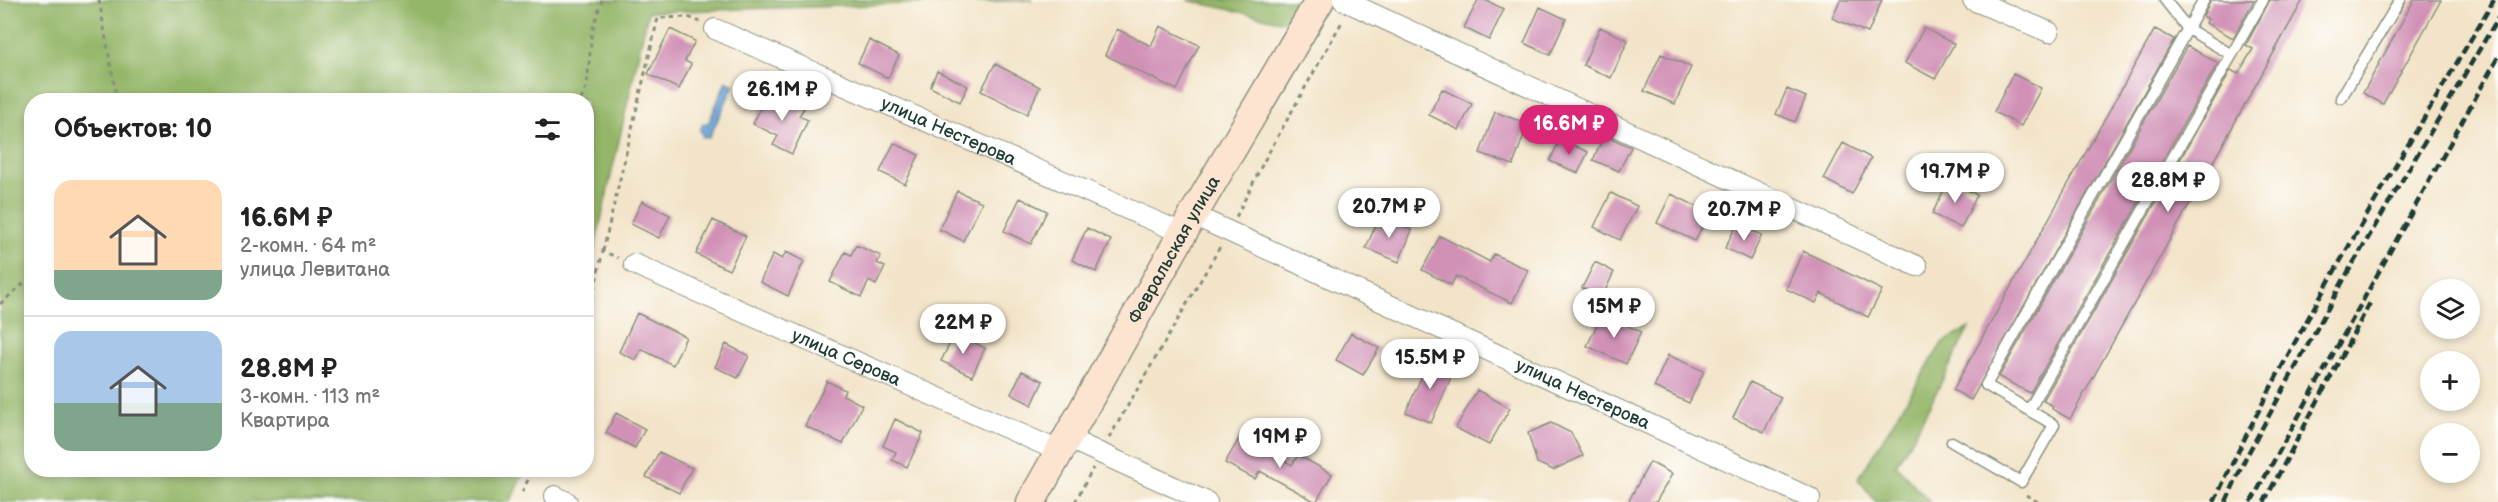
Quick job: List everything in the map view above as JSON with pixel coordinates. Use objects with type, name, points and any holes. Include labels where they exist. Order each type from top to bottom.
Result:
[{"type":"main road","name":"Февральская улица","points":[[1031,502],[1188,224],[1320,0]]},
{"type":"street","points":[[1973,0],[2049,33]]},
{"type":"street","points":[[1347,3],[1917,266]]},
{"type":"street","name":"улица Нестерова","points":[[715,29],[1188,224],[1229,231],[1810,498]]},
{"type":"street","name":"улица Серова","points":[[634,264],[1063,444],[1101,453],[1207,502]]},
{"type":"lane","points":[[2165,0],[2188,29],[2232,55]]},
{"type":"lane","points":[[1952,442],[2021,482],[2054,425],[1986,385],[2204,0]]},
{"type":"lane","points":[[2029,410],[2263,0]]},
{"type":"lane","points":[[2341,98],[2400,0]]},
{"type":"path","points":[[99,0],[116,93]]},
{"type":"path","points":[[584,93],[587,85],[592,32],[602,0]]},
{"type":"path","points":[[1075,502],[1229,231],[1347,3]]},
{"type":"path","points":[[594,290],[658,18],[688,17],[715,29]]},
{"type":"path","points":[[603,251],[634,264]]},
{"type":"path","points":[[0,304],[24,283]]},
{"type":"path","points":[[522,492],[530,477]]},
{"type":"green space","points":[[0,0],[1033,0],[648,12],[594,251],[594,93],[24,93],[24,477],[522,477],[510,502],[0,502]]},
{"type":"green space","points":[[1187,0],[1301,0],[1289,23]]},
{"type":"green space","points":[[1969,328],[1914,436],[1896,465],[1930,502],[1876,502],[1858,479],[1942,343]]},
{"type":"water","points":[[726,81],[734,85],[709,138],[703,137],[700,130],[703,124],[709,122]]},
{"type":"building","points":[[1478,0],[1485,0],[1504,9],[1489,40],[1464,28]]},
{"type":"building","points":[[1840,0],[1882,0],[1868,33],[1832,18]]},
{"type":"building","points":[[2211,0],[2254,0],[2233,38],[2206,23],[2208,19],[2203,16]]},
{"type":"building","points":[[2270,0],[2303,0],[2070,419],[2043,401],[2231,70],[2238,74],[2253,49],[2246,45]]},
{"type":"building","points":[[2414,0],[2441,0],[2383,104],[2363,93]]},
{"type":"building","points":[[1540,7],[1566,19],[1550,55],[1524,43]]},
{"type":"building","points":[[1160,26],[1199,45],[1177,90],[1105,55],[1117,29],[1151,46]]},
{"type":"building","points":[[1600,27],[1628,40],[1611,78],[1583,65]]},
{"type":"building","points":[[1924,28],[1954,44],[1935,79],[1905,63]]},
{"type":"building","points":[[670,29],[695,41],[685,61],[691,64],[679,89],[648,74]]},
{"type":"building","points":[[2155,29],[2174,39],[1971,400],[1953,390]]},
{"type":"building","points":[[869,40],[899,55],[888,78],[858,63]]},
{"type":"building","points":[[2187,46],[2218,63],[2030,393],[1999,377]]},
{"type":"building","points":[[1661,54],[1691,67],[1675,104],[1644,91]]},
{"type":"building","points":[[995,64],[1040,87],[1027,114],[981,91]]},
{"type":"building","points":[[937,71],[968,86],[960,102],[930,87]]},
{"type":"building","points":[[2013,74],[2041,88],[2021,126],[1994,112]]},
{"type":"building","points":[[1442,89],[1472,104],[1459,130],[1429,115]]},
{"type":"building","points":[[1787,89],[1806,97],[1795,122],[1776,114]]},
{"type":"building","points":[[780,96],[804,108],[799,116],[808,120],[792,154],[773,145],[778,136],[753,124],[766,97],[777,102]]},
{"type":"building","points":[[1495,112],[1528,124],[1513,165],[1480,153]]},
{"type":"building","points":[[1604,135],[1631,147],[1619,171],[1593,160]]},
{"type":"building","points":[[1560,139],[1588,152],[1578,173],[1550,161]]},
{"type":"building","points":[[894,143],[919,155],[905,184],[880,172]]},
{"type":"building","points":[[1843,143],[1871,158],[1852,194],[1824,179]]},
{"type":"building","points":[[1949,180],[1977,195],[1961,228],[1932,214]]},
{"type":"building","points":[[957,191],[982,202],[963,241],[939,229]]},
{"type":"building","points":[[1611,193],[1637,206],[1620,240],[1594,227]]},
{"type":"building","points":[[1671,194],[1709,212],[1695,241],[1657,223]]},
{"type":"building","points":[[1020,198],[1047,211],[1031,244],[1004,231]]},
{"type":"building","points":[[642,201],[670,215],[659,238],[631,224]]},
{"type":"building","points":[[1379,217],[1412,230],[1399,262],[1366,248]]},
{"type":"building","points":[[713,220],[746,236],[729,270],[696,254]]},
{"type":"building","points":[[1737,224],[1762,235],[1750,260],[1725,248]]},
{"type":"building","points":[[1087,228],[1111,240],[1096,272],[1072,260]]},
{"type":"building","points":[[1440,236],[1490,262],[1494,254],[1528,270],[1512,303],[1456,276],[1451,285],[1422,270]]},
{"type":"building","points":[[856,245],[881,256],[877,263],[885,267],[876,285],[869,281],[861,297],[830,282],[845,252],[851,255]]},
{"type":"building","points":[[1803,251],[1882,290],[1868,317],[1821,293],[1816,303],[1786,289]]},
{"type":"building","points":[[786,252],[804,261],[788,296],[760,282],[773,254],[782,259]]},
{"type":"building","points":[[1595,262],[1614,272],[1602,297],[1582,288]]},
{"type":"building","points":[[637,313],[686,337],[673,365],[641,349],[636,360],[619,352]]},
{"type":"building","points":[[1602,314],[1641,332],[1626,364],[1587,346]]},
{"type":"building","points":[[955,333],[985,348],[972,376],[941,361]]},
{"type":"building","points":[[1351,333],[1379,348],[1363,375],[1336,360]]},
{"type":"building","points":[[726,344],[749,356],[738,378],[715,367]]},
{"type":"building","points":[[1668,355],[1704,371],[1689,403],[1654,387]]},
{"type":"building","points":[[1430,357],[1455,368],[1431,423],[1406,412]]},
{"type":"building","points":[[1022,371],[1043,381],[1032,405],[1011,394]]},
{"type":"building","points":[[827,381],[845,390],[843,395],[862,405],[843,444],[805,426]]},
{"type":"building","points":[[1750,382],[1781,397],[1764,432],[1733,418]]},
{"type":"building","points":[[1477,390],[1510,408],[1489,445],[1456,428]]},
{"type":"building","points":[[616,413],[645,429],[635,448],[606,433]]},
{"type":"building","points":[[895,419],[923,433],[907,467],[892,460],[896,452],[883,446]]},
{"type":"building","points":[[1551,423],[1571,433],[1583,456],[1553,470],[1537,463],[1528,433]]},
{"type":"building","points":[[1240,437],[1292,465],[1298,455],[1332,474],[1316,502],[1260,471],[1255,479],[1225,463]]},
{"type":"building","points":[[659,452],[692,468],[679,493],[646,477]]},
{"type":"building","points":[[1650,462],[1672,474],[1656,502],[1628,502]]},
{"type":"railway","points":[[2214,502],[2245,437],[2313,310],[2494,0]]},
{"type":"railway","points":[[2226,502],[2245,459],[2348,272],[2498,18]]},
{"type":"railway","points":[[2251,502],[2498,57]]},
{"type":"railway","points":[[2264,502],[2371,301]]}]
